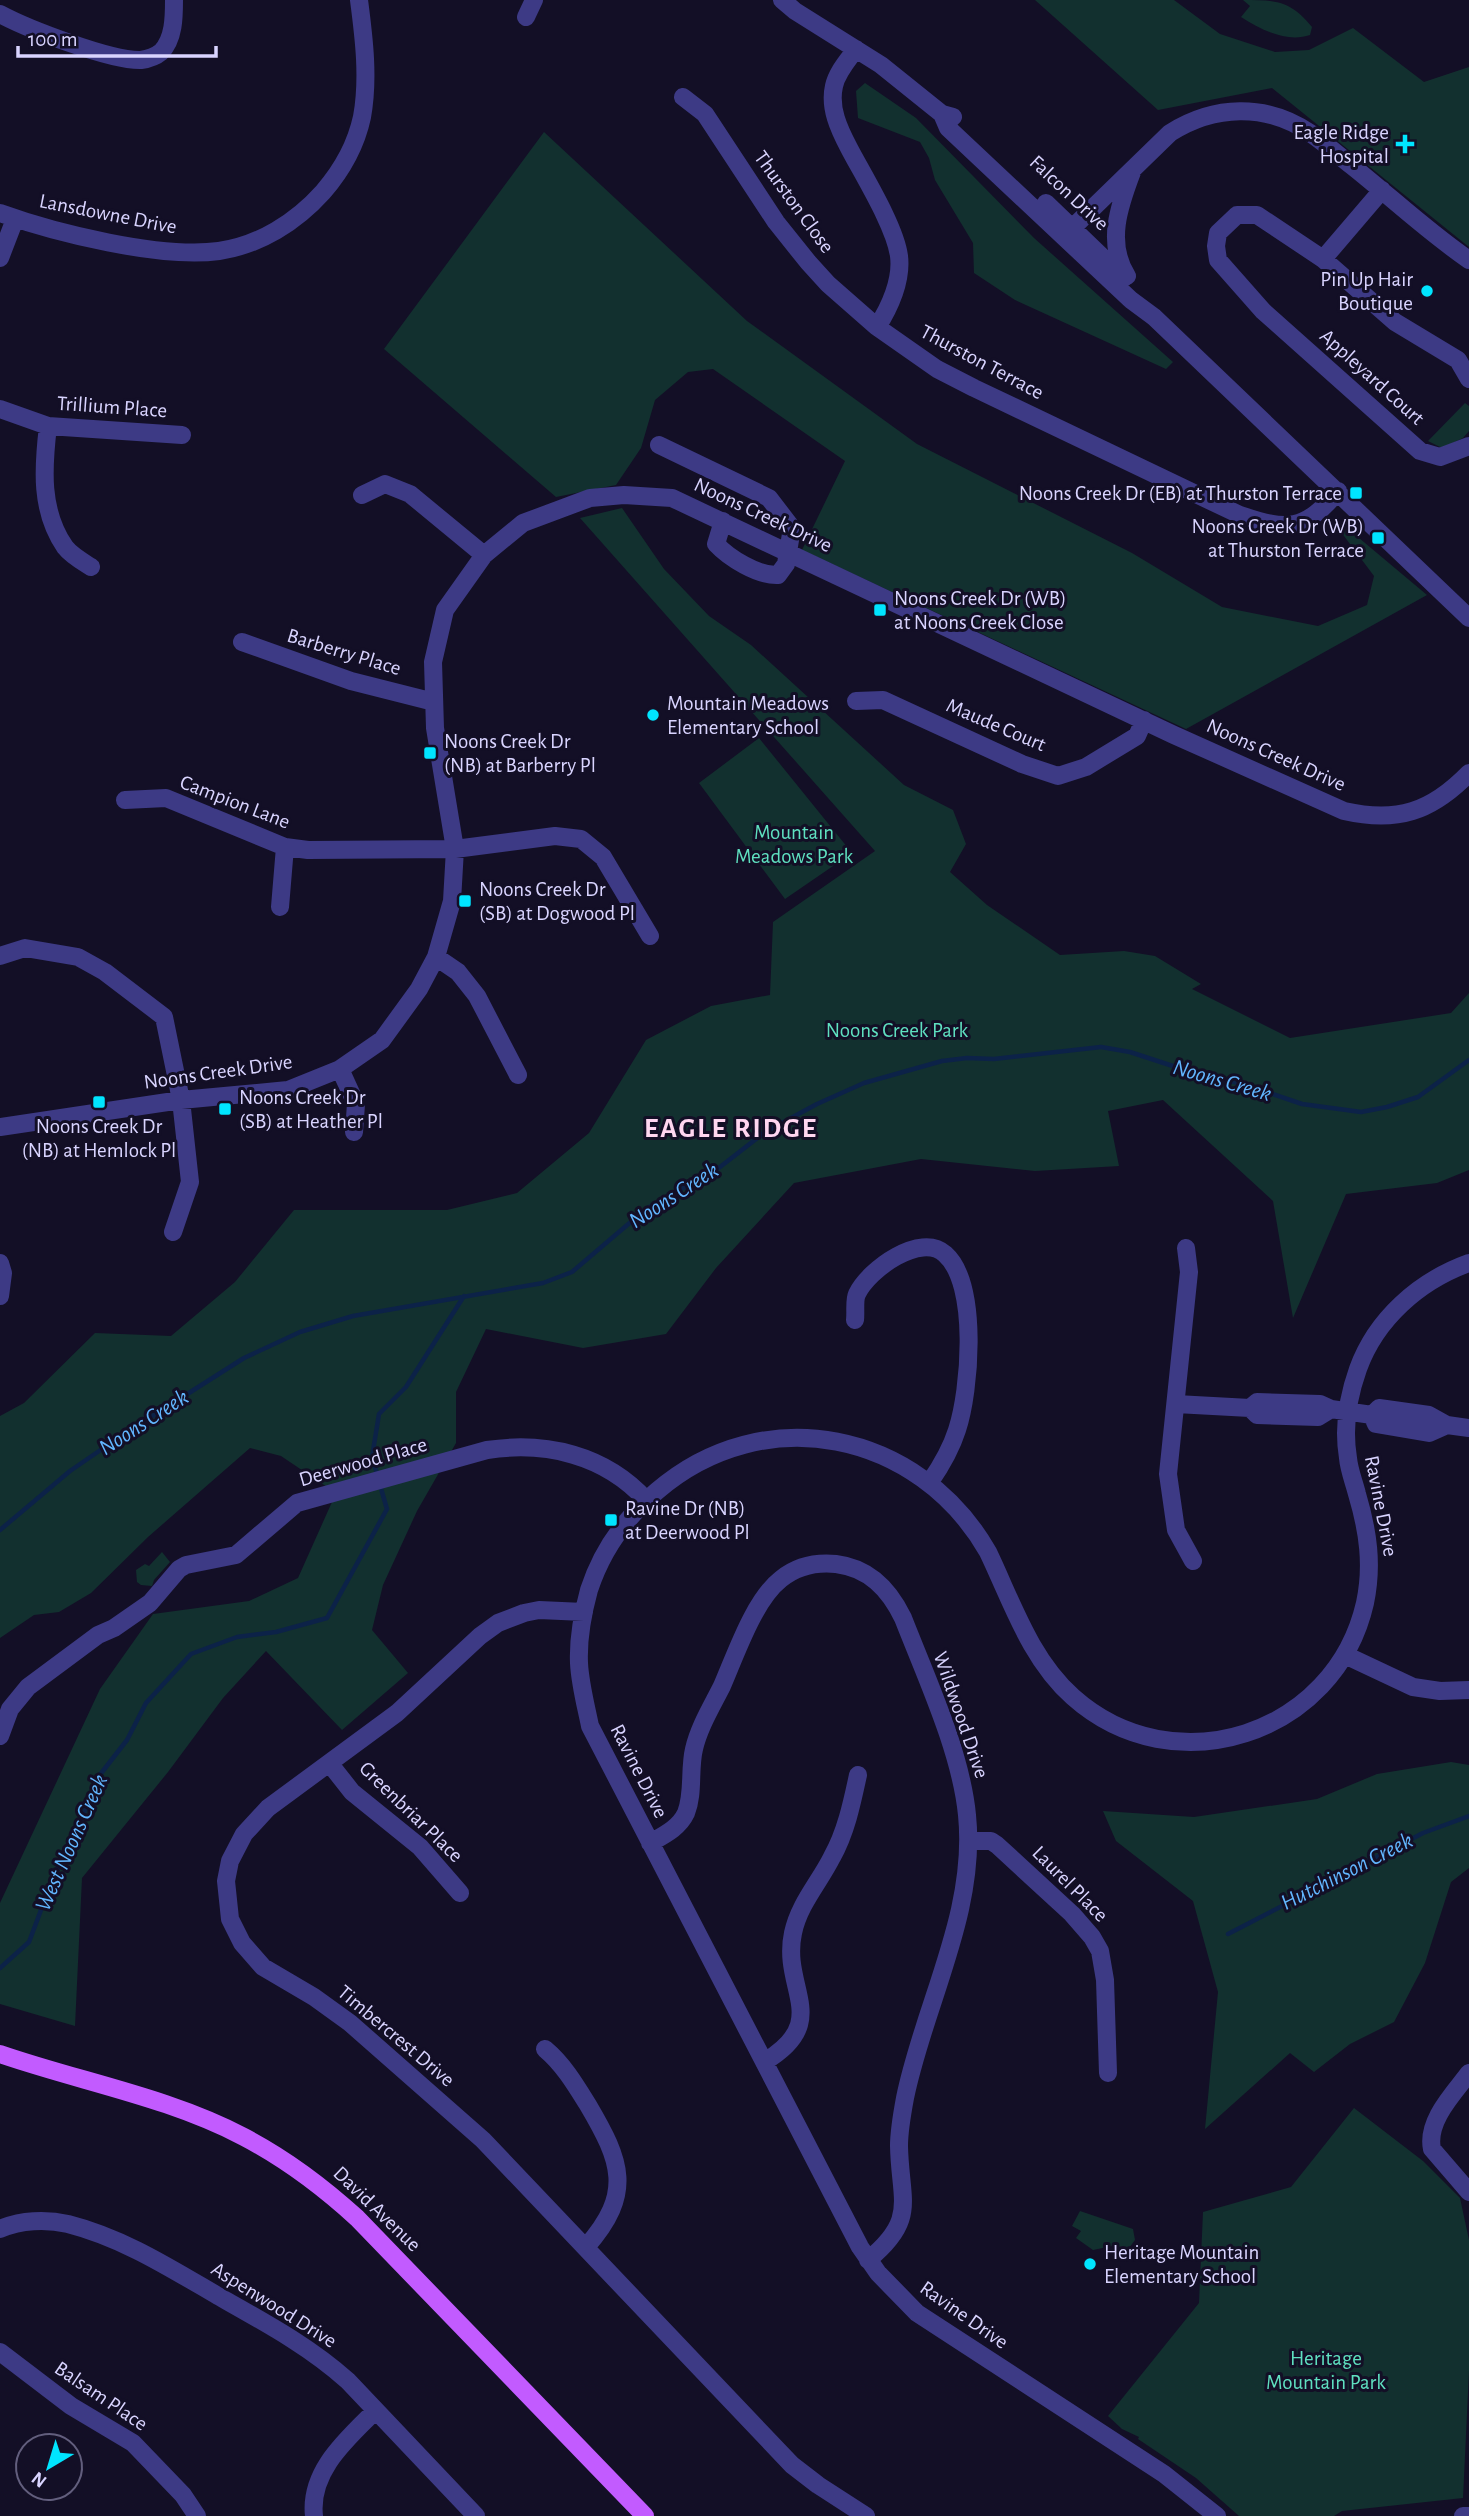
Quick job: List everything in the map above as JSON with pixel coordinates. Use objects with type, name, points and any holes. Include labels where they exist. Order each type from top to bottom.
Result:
[{"type":"main road","name":"David Avenue","points":[[0,2054],[203,2118],[284,2159],[321,2185],[357,2218],[645,2516]]},
{"type":"street","points":[[0,14],[78,45],[140,60],[156,55],[168,44],[174,0]]},
{"type":"street","name":"Lansdowne Drive","points":[[8,216],[86,237],[187,252],[219,251],[245,245],[294,220],[331,182],[347,158],[356,137],[365,85],[359,0]]},
{"type":"street","points":[[526,17],[534,0]]},
{"type":"street","name":"Falcon Drive","points":[[782,0],[856,49],[942,114],[948,128],[1139,294],[1154,317]]},
{"type":"street","points":[[856,49],[838,75],[832,101],[839,128],[886,219],[899,255],[891,304],[877,327]]},
{"type":"street","name":"Thurston Close","points":[[683,97],[705,114],[776,222],[808,262],[828,284],[877,327]]},
{"type":"street","points":[[1469,260],[1310,133],[1272,114],[1248,111],[1224,111],[1186,123],[1170,133],[1069,232],[1131,300],[1154,317],[1469,618]]},
{"type":"street","points":[[1134,167],[1118,208],[1116,238],[1124,272],[1139,294]]},
{"type":"street","points":[[1323,259],[1382,190]]},
{"type":"street","name":"Appleyard Court","points":[[1469,379],[1458,360],[1395,322],[1323,259],[1257,215],[1237,215],[1218,233],[1218,260],[1263,311],[1420,451],[1440,457],[1469,446]]},
{"type":"street","points":[[0,258],[8,216]]},
{"type":"street","name":"Thurston Terrace","points":[[877,327],[937,369],[1240,515],[1275,526],[1296,525],[1317,514],[1338,491]]},
{"type":"street","name":"Trillium Place","points":[[0,409],[48,426],[182,435]]},
{"type":"street","points":[[48,426],[43,469],[47,510],[66,549],[91,568]]},
{"type":"street","points":[[659,445],[769,498],[792,528],[786,564],[778,575],[768,576],[724,553],[716,544],[723,521]]},
{"type":"street","points":[[362,495],[385,484],[410,494],[484,555]]},
{"type":"street","name":"Noons Creek Drive","points":[[0,1126],[181,1100],[288,1090],[340,1069],[382,1040],[419,989],[436,957],[452,901],[455,849],[435,728],[433,662],[445,610],[484,555],[523,523],[590,498],[624,495],[672,498],[1344,811],[1387,817],[1421,809],[1447,794],[1469,773]]},
{"type":"street","name":"Barberry Place","points":[[242,642],[351,681],[434,702]]},
{"type":"street","name":"Maude Court","points":[[856,701],[883,700],[1022,764],[1058,776],[1086,767],[1137,736],[1144,720]]},
{"type":"street","name":"Campion Lane","points":[[125,800],[166,798],[285,846],[308,850],[455,849],[555,835],[581,839],[603,857],[650,936]]},
{"type":"street","points":[[280,907],[285,846]]},
{"type":"street","points":[[0,956],[24,948],[78,957],[105,972],[164,1017],[181,1100],[190,1182],[173,1232]]},
{"type":"street","points":[[436,957],[458,972],[477,996],[518,1075]]},
{"type":"street","points":[[340,1069],[356,1104],[354,1132]]},
{"type":"street","points":[[855,1320],[856,1295],[877,1271],[903,1253],[920,1248],[934,1248],[944,1253],[958,1274],[968,1334],[968,1382],[956,1433],[941,1466],[930,1482]]},
{"type":"street","points":[[1186,1248],[1189,1272],[1168,1474],[1176,1530],[1193,1561]]},
{"type":"street","points":[[0,1263],[3,1273],[0,1296]]},
{"type":"street","name":"Ravine Drive","points":[[1217,2516],[1164,2474],[927,2320],[896,2294],[868,2260],[590,1726],[579,1663],[584,1612],[589,1590],[606,1552],[622,1526],[646,1500],[688,1466],[706,1457],[754,1443],[787,1438],[811,1438],[857,1446],[902,1464],[930,1482],[957,1508],[979,1535],[1048,1670],[1062,1687],[1108,1723],[1178,1743],[1222,1739],[1254,1731],[1301,1705],[1323,1685],[1345,1655],[1364,1607],[1371,1566],[1366,1528],[1348,1459],[1339,1410],[1366,1351],[1398,1308],[1424,1286],[1469,1263]]},
{"type":"street","points":[[1176,1404],[1250,1408],[1257,1402],[1320,1404],[1372,1415],[1379,1408],[1429,1415],[1447,1425],[1469,1427]]},
{"type":"street","name":"Deerwood Place","points":[[0,1736],[10,1709],[28,1688],[98,1635],[114,1628],[150,1603],[179,1569],[193,1562],[236,1555],[297,1503],[502,1448],[550,1448],[569,1452],[609,1469],[631,1483],[646,1500]]},
{"type":"street","name":"Wildwood Drive","points":[[650,1843],[671,1831],[685,1815],[689,1802],[692,1758],[698,1736],[761,1604],[781,1578],[809,1564],[820,1563],[846,1565],[867,1573],[877,1581],[896,1603],[952,1747],[965,1795],[969,1841],[960,1910],[905,2099],[899,2146],[904,2196],[902,2215],[892,2238],[868,2260]]},
{"type":"street","name":"Timbercrest Drive","points":[[584,1612],[539,1610],[509,1617],[498,1623],[480,1636],[397,1713],[268,1808],[244,1834],[236,1848],[226,1881],[230,1919],[242,1943],[263,1967],[314,1997],[360,2032],[482,2140],[792,2465],[866,2516]]},
{"type":"street","points":[[1345,1655],[1413,1686],[1440,1691],[1469,1690]]},
{"type":"street","name":"Greenbriar Place","points":[[330,1764],[352,1792],[420,1847],[460,1893]]},
{"type":"street","points":[[764,2062],[785,2047],[798,2029],[802,2006],[792,1963],[792,1936],[804,1901],[837,1848],[858,1775]]},
{"type":"street","name":"Laurel Place","points":[[969,1841],[991,1841],[998,1845],[1093,1937],[1103,1962],[1108,2073]]},
{"type":"street","points":[[545,2049],[564,2068],[584,2099],[607,2139],[615,2160],[617,2194],[608,2219],[586,2247]]},
{"type":"street","points":[[1469,2073],[1442,2109],[1430,2140],[1432,2149],[1469,2192]]},
{"type":"street","name":"Aspenwood Drive","points":[[0,2229],[27,2221],[69,2224],[138,2250],[308,2348],[348,2381],[475,2516]]},
{"type":"street","name":"Balsam Place","points":[[0,2352],[71,2406],[133,2443],[183,2495],[197,2516]]},
{"type":"street","points":[[314,2516],[315,2495],[327,2463],[375,2411]]},
{"type":"street","points":[[1463,2516],[1469,2516]]},
{"type":"green space","name":"Eagle Ridge Hospital","points":[[1035,0],[1174,0],[1220,34],[1275,52],[1309,50],[1353,28],[1424,82],[1469,67],[1469,247],[1272,88],[1158,110]]},
{"type":"green space","points":[[1243,0],[1282,3],[1297,11],[1312,27],[1310,35],[1283,36],[1257,26],[1241,17],[1250,6]]},
{"type":"green space","points":[[865,83],[916,118],[1034,238],[1173,362],[1166,369],[1015,300],[974,273],[973,243],[935,180],[929,158],[920,142],[858,118],[856,91]]},
{"type":"green space","points":[[544,132],[747,321],[917,444],[1132,553],[1222,607],[1318,626],[1367,605],[1374,576],[1335,524],[1340,522],[1427,595],[1186,729],[802,550],[845,461],[713,369],[688,372],[655,400],[641,448],[616,485],[556,497],[384,349]]},
{"type":"green space","points":[[1465,403],[1469,406],[1469,431],[1463,438],[1442,448],[1428,441]]},
{"type":"green space","name":"Noons Creek Park","points":[[622,508],[664,569],[709,616],[751,645],[904,785],[953,810],[966,844],[950,872],[987,905],[1060,955],[1124,951],[1155,956],[1201,984],[1192,989],[1290,1038],[1451,1013],[1469,993],[1469,1170],[1437,1183],[1346,1194],[1293,1318],[1273,1201],[1163,1100],[1108,1111],[1119,1166],[1035,1171],[921,1159],[794,1183],[716,1268],[666,1334],[583,1348],[486,1329],[456,1392],[456,1443],[417,1511],[383,1585],[372,1630],[408,1673],[342,1730],[266,1651],[223,1698],[168,1772],[82,1878],[75,2026],[0,2004],[0,1903],[100,1689],[153,1614],[249,1601],[298,1578],[336,1493],[281,1456],[250,1448],[148,1537],[91,1593],[59,1612],[34,1615],[0,1638],[0,1416],[24,1403],[95,1333],[171,1336],[235,1282],[294,1210],[447,1210],[517,1193],[589,1133],[646,1040],[711,1006],[770,995],[773,922],[875,851],[580,518]]},
{"type":"green space","name":"Mountain Meadows Park","points":[[759,738],[852,853],[785,899],[699,783]]},
{"type":"green space","points":[[162,1552],[170,1562],[152,1586],[141,1585],[137,1582],[136,1570],[145,1564],[149,1566]]},
{"type":"green space","points":[[1451,1762],[1469,1765],[1469,1868],[1451,1882],[1425,1963],[1394,2022],[1350,2044],[1314,2072],[1290,2053],[1205,2129],[1218,1992],[1193,1901],[1116,1841],[1103,1811],[1194,1817],[1317,1799],[1377,1774]]},
{"type":"green space","name":"Heritage Mountain Park","points":[[1354,2108],[1423,2161],[1460,2198],[1469,2240],[1469,2371],[1463,2498],[1342,2511],[1334,2516],[1239,2516],[1196,2478],[1138,2439],[1139,2437],[1122,2429],[1108,2416],[1199,2303],[1203,2212],[1291,2187]]},
{"type":"green space","points":[[1080,2211],[1133,2229],[1135,2240],[1126,2252],[1117,2245],[1093,2250],[1076,2238],[1081,2231],[1072,2226]]},
{"type":"waterway","name":"Noons Creek","points":[[0,1530],[70,1471],[244,1358],[300,1332],[353,1316],[543,1283],[572,1272],[646,1209],[720,1167],[765,1132],[864,1083],[942,1061],[994,1059],[1101,1047],[1130,1052],[1302,1104],[1361,1112],[1418,1097],[1469,1060]]},
{"type":"waterway","name":"West Noons Creek","points":[[378,1477],[372,1457],[379,1414],[406,1387],[464,1296]]},
{"type":"waterway","name":"West Noons Creek","points":[[0,1968],[29,1942],[53,1878],[77,1830],[99,1776],[127,1740],[146,1703],[191,1654],[237,1637],[276,1632],[327,1618],[387,1509],[380,1485]]},
{"type":"waterway","name":"Hutchinson Creek","points":[[1228,1934],[1423,1833],[1469,1816]]},
{"type":"place","name":"Eagle Ridge Hospital","points":[[1405,144]]},
{"type":"place","name":"Pin Up Hair Boutique","points":[[1427,291]]},
{"type":"place","name":"Noons Creek Dr (EB) at Thurston Terrace","points":[[1356,493]]},
{"type":"place","name":"Noons Creek Dr (WB) at Thurston Terrace","points":[[1378,538]]},
{"type":"place","name":"Noons Creek Dr (WB) at Noons Creek Close","points":[[880,610]]},
{"type":"place","name":"Mountain Meadows Elementary School","points":[[653,715]]},
{"type":"place","name":"Noons Creek Dr (NB) at Barberry Pl","points":[[430,753]]},
{"type":"place","name":"Noons Creek Dr (SB) at Dogwood Pl","points":[[465,901]]},
{"type":"place","name":"Noons Creek Dr (NB) at Hemlock Pl","points":[[99,1102]]},
{"type":"place","name":"Noons Creek Dr (SB) at Heather Pl","points":[[225,1109]]},
{"type":"place","name":"Ravine Dr (NB) at Deerwood Pl","points":[[611,1520]]},
{"type":"place","name":"Heritage Mountain Elementary School","points":[[1090,2264]]},
{"type":"district","name":"EAGLE RIDGE","points":[[731,1129]]}]
